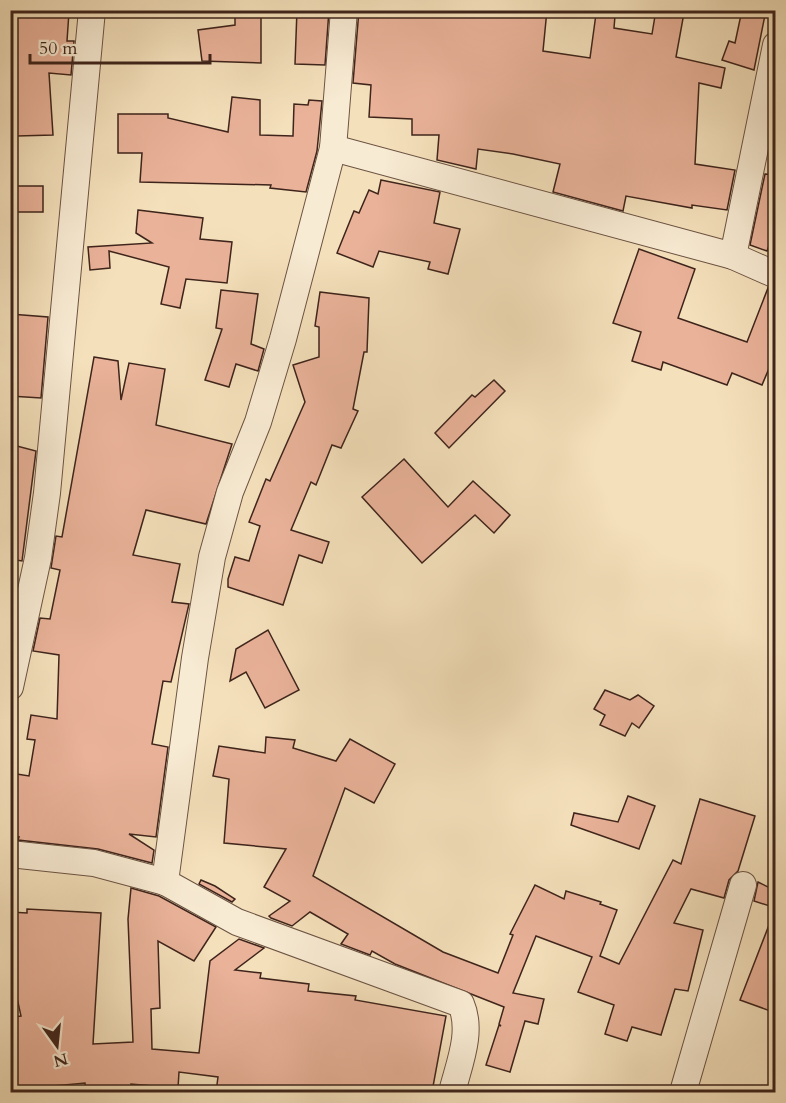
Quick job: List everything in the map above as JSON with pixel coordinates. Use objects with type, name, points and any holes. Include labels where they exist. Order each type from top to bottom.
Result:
[{"type":"street","points":[[10,687],[38,558],[47,493],[92,10]]},
{"type":"street","points":[[165,882],[195,658],[212,557],[230,492],[258,422],[283,339],[333,148],[345,10]]},
{"type":"street","points":[[733,256],[776,45]]},
{"type":"street","points":[[333,148],[733,256],[776,275]]},
{"type":"street","points":[[10,854],[94,864],[165,882],[237,922],[461,1004],[466,1016],[467,1032],[452,1092]]},
{"type":"street","points":[[683,1092],[743,885]]},
{"type":"building","points":[[235,10],[261,10],[261,63],[202,61],[198,30],[235,25]]},
{"type":"building","points":[[297,10],[329,10],[325,65],[295,64]]},
{"type":"building","points":[[359,10],[547,10],[543,51],[590,58],[596,14],[615,16],[614,28],[652,34],[656,10],[684,13],[676,57],[725,68],[721,88],[699,83],[695,164],[735,170],[727,210],[692,205],[692,208],[626,196],[623,211],[553,192],[560,164],[513,154],[478,149],[476,169],[437,160],[439,135],[412,135],[412,119],[369,117],[371,85],[353,83]]},
{"type":"building","points":[[742,10],[766,10],[754,70],[722,60],[729,41],[735,43]]},
{"type":"building","points":[[10,11],[69,12],[67,41],[74,41],[71,75],[49,73],[53,135],[17,136],[13,73],[10,73]]},
{"type":"building","points":[[232,97],[260,100],[260,135],[293,136],[294,104],[308,105],[309,100],[322,101],[317,151],[306,192],[270,188],[271,185],[140,182],[142,153],[118,153],[118,114],[168,114],[168,118],[228,132]]},
{"type":"building","points":[[765,174],[776,175],[769,203],[776,206],[776,227],[767,251],[750,245]]},
{"type":"building","points":[[381,180],[440,192],[434,223],[460,229],[448,274],[428,269],[430,262],[379,251],[373,267],[337,253],[354,211],[359,213],[369,190],[378,194]]},
{"type":"building","points":[[10,186],[43,186],[43,212],[10,212]]},
{"type":"building","points":[[138,210],[203,218],[200,239],[232,242],[227,283],[186,279],[180,308],[161,304],[169,267],[109,251],[110,268],[90,270],[88,247],[152,243],[136,233]]},
{"type":"building","points":[[639,249],[695,269],[678,318],[747,342],[768,288],[776,290],[776,352],[762,385],[732,373],[727,385],[663,362],[661,370],[632,361],[641,332],[613,323]]},
{"type":"building","points":[[221,290],[258,294],[251,344],[264,349],[258,371],[236,364],[229,387],[205,380],[222,329],[216,328]]},
{"type":"building","points":[[320,292],[369,298],[367,352],[364,352],[353,409],[358,411],[341,448],[332,445],[316,485],[311,482],[291,530],[329,542],[322,563],[299,555],[283,605],[228,587],[228,579],[235,557],[249,561],[260,526],[249,522],[266,479],[270,481],[305,402],[293,365],[319,357],[319,327],[315,326]]},
{"type":"building","points":[[10,314],[48,317],[41,398],[10,396]]},
{"type":"building","points":[[94,357],[118,361],[121,400],[129,363],[165,369],[156,425],[232,444],[206,524],[146,510],[133,555],[180,564],[172,602],[189,604],[171,682],[163,681],[152,744],[168,747],[156,837],[129,834],[154,850],[152,863],[98,849],[18,840],[19,837],[10,836],[10,773],[29,776],[35,740],[27,739],[31,715],[57,719],[59,655],[33,651],[40,618],[50,619],[60,570],[51,568],[56,536],[62,537]]},
{"type":"building","points":[[494,380],[505,391],[449,448],[435,433],[472,395],[475,397]]},
{"type":"building","points":[[13,445],[36,451],[22,561],[10,559],[10,455]]},
{"type":"building","points":[[404,459],[448,507],[473,481],[510,515],[494,533],[475,515],[422,563],[362,497]]},
{"type":"building","points":[[268,630],[299,690],[265,708],[246,672],[230,681],[236,649]]},
{"type":"building","points":[[605,690],[630,700],[638,695],[654,706],[639,728],[632,723],[625,736],[600,725],[605,715],[594,709]]},
{"type":"building","points":[[266,737],[295,740],[293,748],[336,761],[350,739],[395,764],[374,803],[345,788],[313,876],[443,952],[498,973],[513,935],[510,934],[535,885],[564,899],[566,891],[601,902],[600,904],[617,910],[600,956],[619,964],[673,860],[681,864],[700,799],[755,816],[738,871],[729,880],[724,898],[691,889],[674,923],[703,930],[688,991],[675,989],[661,1035],[632,1027],[627,1041],[605,1034],[614,1005],[578,992],[592,957],[536,936],[513,993],[544,999],[538,1024],[525,1021],[510,1072],[486,1065],[499,1025],[501,1026],[499,1024],[504,1007],[395,964],[372,951],[370,955],[341,944],[348,934],[310,912],[292,926],[269,916],[290,901],[264,887],[286,849],[224,843],[229,779],[213,776],[219,746],[265,753]]},
{"type":"building","points":[[628,796],[655,806],[639,849],[571,825],[574,813],[618,822]]},
{"type":"building","points":[[201,880],[235,899],[232,902],[199,884]]},
{"type":"building","points":[[758,882],[776,891],[776,908],[754,901]]},
{"type":"building","points":[[131,888],[159,896],[216,927],[194,961],[158,941],[160,1008],[151,1009],[152,1049],[199,1053],[210,961],[239,939],[264,948],[235,970],[261,973],[260,978],[309,984],[308,991],[356,996],[355,1000],[446,1016],[432,1092],[216,1092],[218,1077],[179,1072],[178,1088],[131,1084],[131,1089],[86,1092],[85,1083],[10,1090],[10,1017],[21,1016],[10,966],[10,912],[27,913],[27,909],[101,913],[93,1044],[133,1042],[128,919]]},
{"type":"building","points":[[774,912],[776,913],[776,1013],[740,1000]]}]
